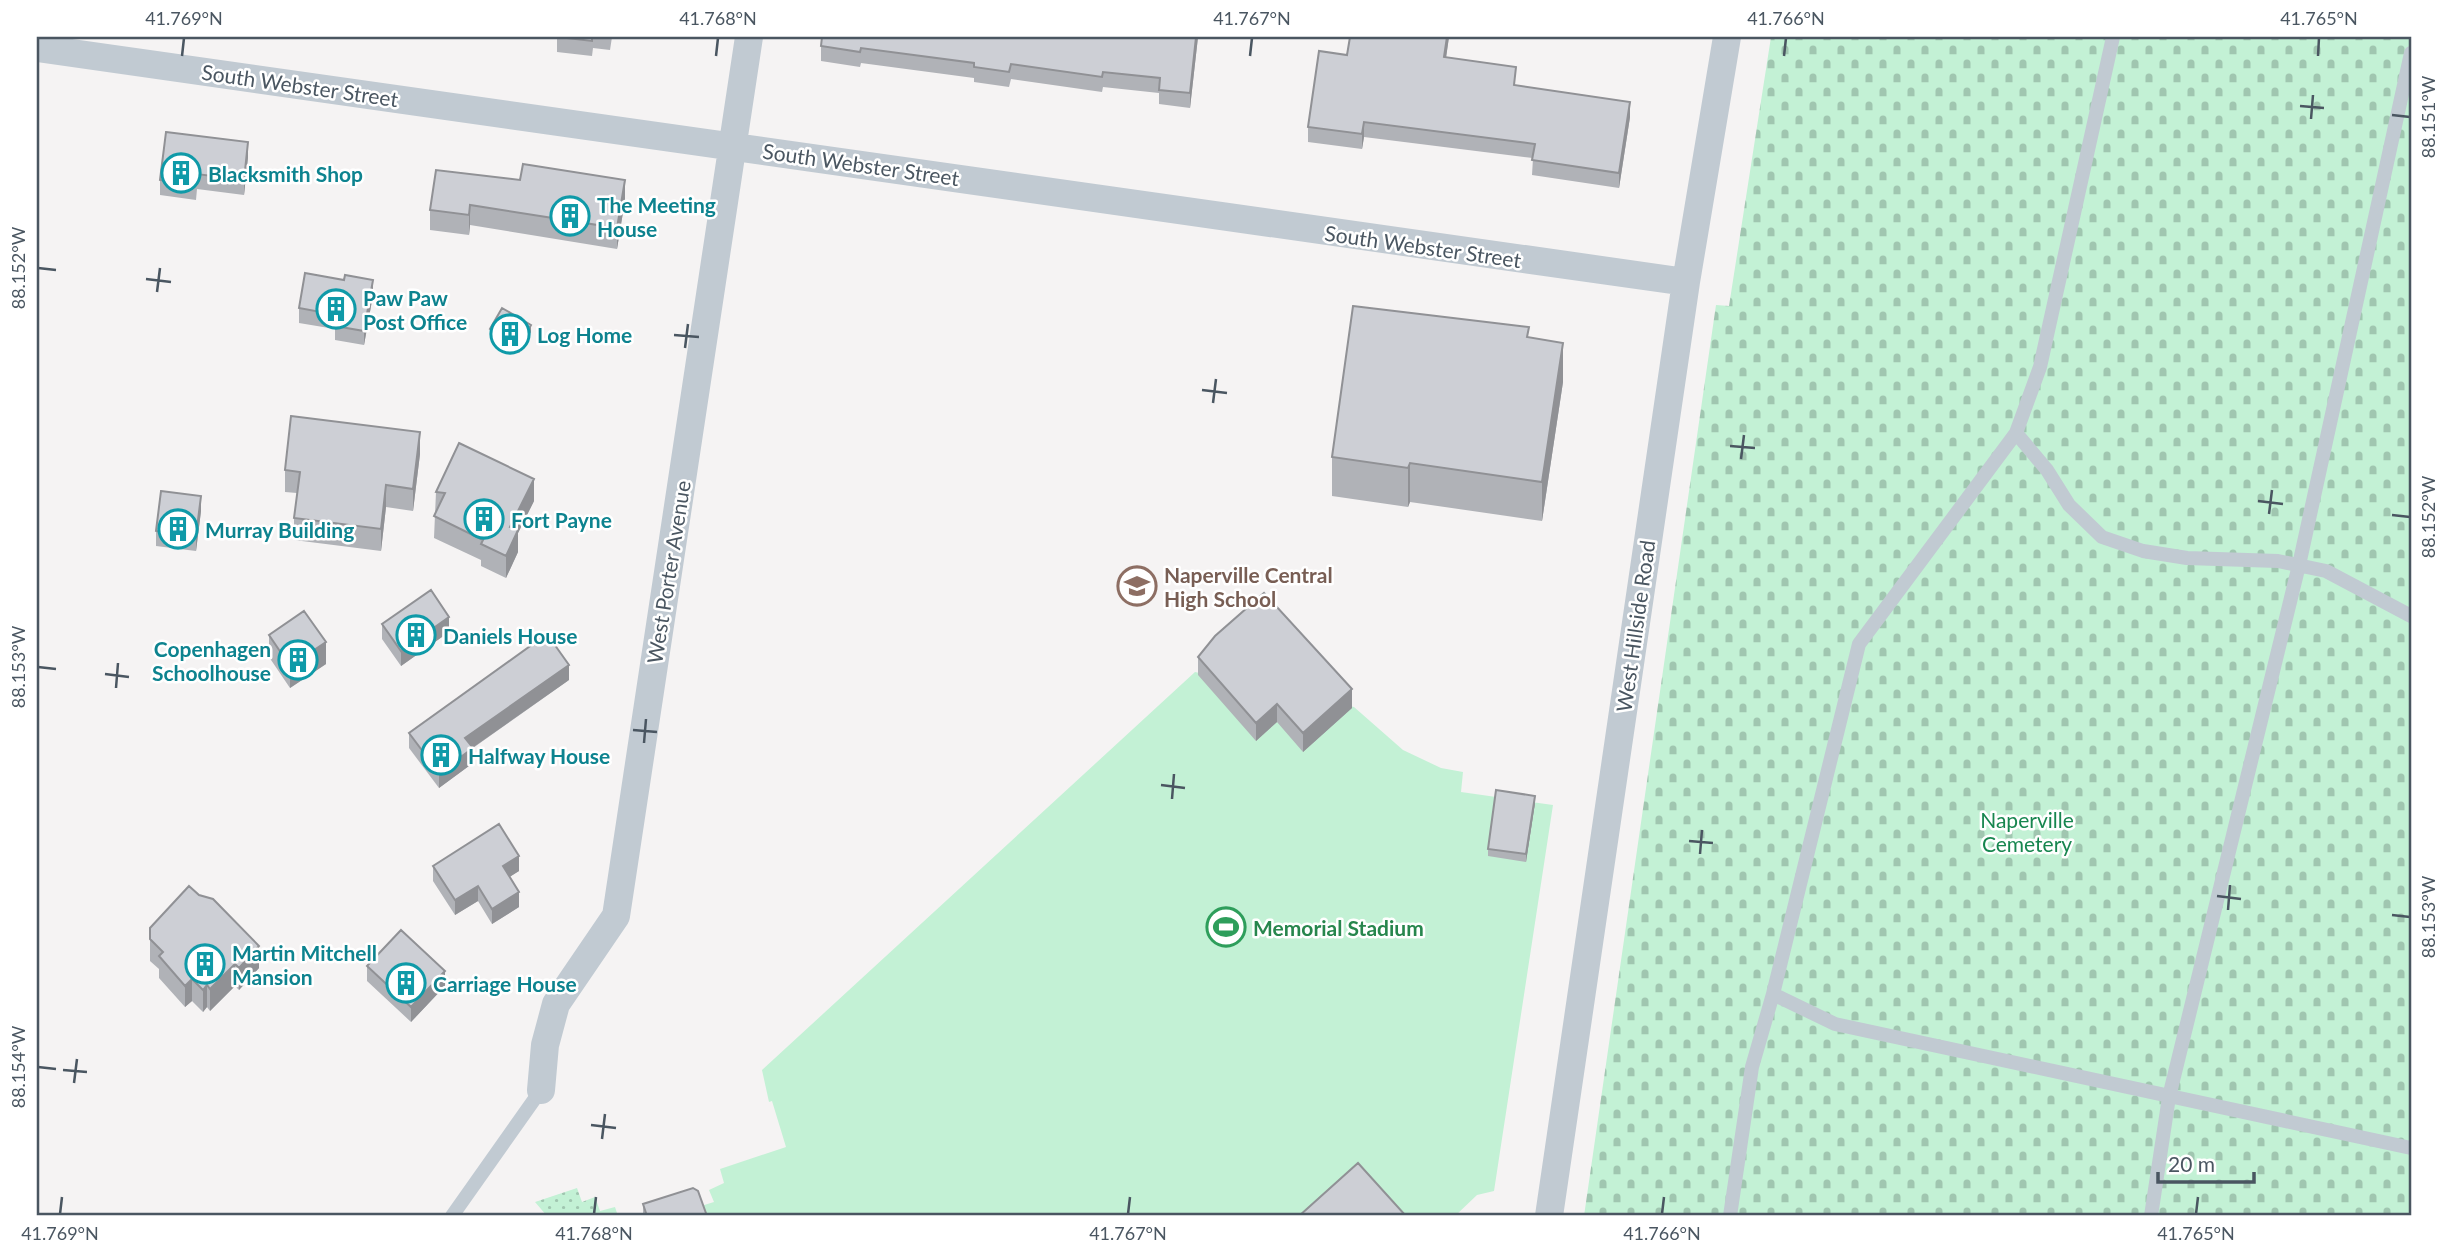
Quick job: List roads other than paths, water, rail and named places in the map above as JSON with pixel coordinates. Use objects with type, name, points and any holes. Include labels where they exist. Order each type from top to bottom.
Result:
[{"type":"street","name":"West Porter Avenue","points":[[541,1090],[545,1045],[556,1004],[616,916],[749,37]]},
{"type":"street","name":"West Hillside Road","points":[[1549,1216],[1686,282],[1727,37]]},
{"type":"street","name":"South Webster Street","points":[[37,48],[1686,282]]},
{"type":"lane","points":[[1730,1216],[1752,1067],[1773,994],[1859,644],[2016,433],[2040,367],[2113,37]]},
{"type":"lane","points":[[2151,1216],[2169,1097],[2299,565],[2411,52]]},
{"type":"lane","points":[[2016,433],[2047,470],[2068,505],[2102,537],[2143,551],[2187,558],[2278,561],[2326,570],[2411,616]]},
{"type":"lane","points":[[1773,994],[1835,1024],[2411,1148]]},
{"type":"lane","points":[[452,1216],[541,1090]]},
{"type":"place","name":"Blacksmith Shop","points":[[181,173]]},
{"type":"place","name":"The Meeting House","points":[[570,216]]},
{"type":"place","name":"Paw Paw Post Office","points":[[336,309]]},
{"type":"place","name":"Log Home","points":[[510,334]]},
{"type":"place","name":"Fort Payne","points":[[484,519]]},
{"type":"place","name":"Murray Building","points":[[178,529]]},
{"type":"place","name":"Naperville Central High School","points":[[1137,586]]},
{"type":"place","name":"Daniels House","points":[[416,635]]},
{"type":"place","name":"Copenhagen Schoolhouse","points":[[298,660]]},
{"type":"place","name":"Halfway House","points":[[441,755]]},
{"type":"place","name":"Memorial Stadium","points":[[1226,927]]},
{"type":"place","name":"Martin Mitchell Mansion","points":[[205,964]]},
{"type":"place","name":"Carriage House","points":[[406,983]]},
{"type":"park label","name":"Naperville Cemetery","points":[[2027,831]]}]
